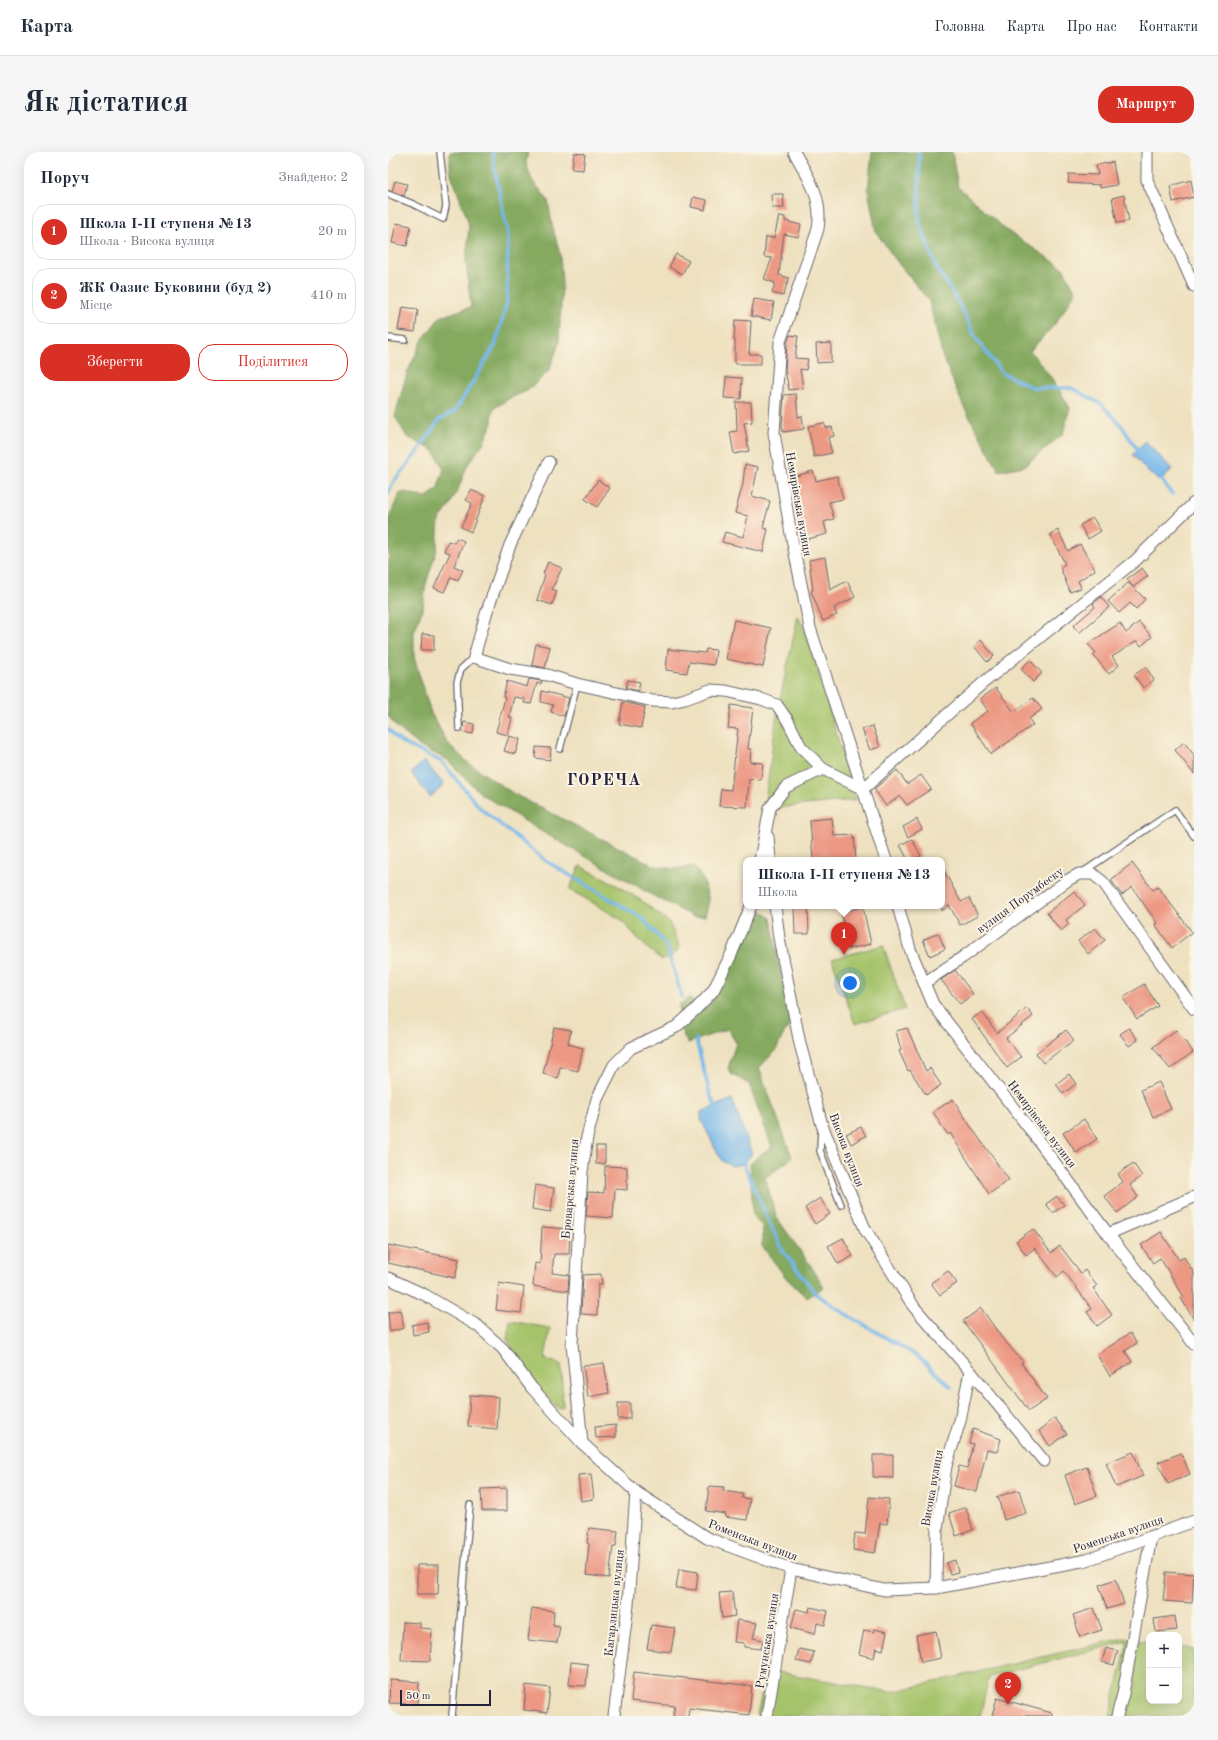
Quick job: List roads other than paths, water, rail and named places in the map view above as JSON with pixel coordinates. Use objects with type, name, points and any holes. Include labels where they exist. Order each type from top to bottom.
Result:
[{"type":"street","name":"Немирівська вулиця","points":[[794,152],[816,192],[820,206],[820,217],[818,229],[780,342],[774,433],[791,534],[810,628],[885,857]]},
{"type":"street","points":[[1147,152],[1147,180],[1194,286]]},
{"type":"street","points":[[549,462],[510,545],[486,614],[474,658],[510,669],[547,674],[577,684],[654,701],[672,702],[710,690],[726,691],[761,699],[777,705],[788,721],[801,747],[823,770],[863,789],[982,683],[1136,560],[1194,503]]},
{"type":"street","points":[[761,857],[770,808],[786,787],[823,770]]},
{"type":"street","points":[[766,825],[770,857]]},
{"type":"street","name":"вулиця Порумбеску","points":[[924,983],[963,957],[1068,880],[1079,874],[1093,874],[1103,882],[1194,1009]]},
{"type":"street","name":"Броварська вулиця","points":[[582,1443],[572,1344],[582,1172],[587,1137],[597,1099],[614,1065],[631,1048],[676,1027],[695,1010],[713,990],[731,955],[750,909]]},
{"type":"street","name":"Висока вулиця","points":[[775,909],[778,938],[797,1029],[822,1125],[865,1229],[914,1307],[970,1371],[1044,1461]]},
{"type":"street","name":"Немирівська вулиця","points":[[899,909],[910,949],[933,1004],[1032,1132],[1108,1234],[1194,1344]]},
{"type":"street","points":[[1108,1234],[1194,1198]]},
{"type":"street","name":"Роменська вулиця","points":[[388,1278],[425,1295],[478,1326],[503,1349],[532,1388],[582,1443],[636,1492],[707,1538],[792,1569],[884,1590],[936,1588],[1087,1560],[1151,1538],[1194,1521]]},
{"type":"street","name":"Висока вулиця","points":[[936,1588],[937,1530],[946,1466],[960,1421],[970,1371]]},
{"type":"street","name":"Кагарлицька вулиця","points":[[614,1716],[628,1605],[636,1492]]},
{"type":"street","points":[[1118,1716],[1151,1538]]},
{"type":"street","name":"Румунська вулиця","points":[[767,1716],[792,1569]]},
{"type":"lane","points":[[388,194],[413,204],[442,220],[446,206],[440,152]]},
{"type":"lane","points":[[388,338],[406,340]]},
{"type":"lane","points":[[458,728],[457,682],[461,670],[474,658]]},
{"type":"lane","points":[[560,749],[577,684]]},
{"type":"lane","points":[[1079,874],[1175,810],[1194,836]]},
{"type":"lane","points":[[822,1125],[820,1151],[840,1205]]},
{"type":"lane","points":[[452,1716],[470,1505]]},
{"type":"water","points":[[1145,441],[1172,469],[1161,481],[1149,473],[1133,455]]},
{"type":"water","points":[[424,761],[444,785],[430,797],[411,773]]},
{"type":"water","points":[[732,1099],[752,1154],[743,1164],[732,1166],[722,1161],[701,1120],[701,1112]]},
{"type":"waterway","points":[[388,493],[394,481],[416,454],[439,420],[455,411],[495,346],[507,302],[508,234],[494,166],[493,152]]},
{"type":"waterway","points":[[919,152],[919,221],[936,267],[957,300],[976,338],[1002,373],[1034,388],[1072,388],[1101,404],[1121,425],[1139,452]]},
{"type":"waterway","points":[[1159,477],[1172,494]]},
{"type":"waterway","points":[[388,729],[401,742],[442,762],[480,808],[546,861],[642,918],[666,945],[682,997]]},
{"type":"waterway","points":[[696,1040],[710,1094],[717,1109]]},
{"type":"waterway","points":[[742,1160],[783,1251],[816,1294],[844,1313],[919,1357],[951,1387]]},
{"type":"place","name":"Школа I-II ступеня №13","points":[[844,955]]},
{"type":"place","name":"ЖК Оазис Буковини (буд 2)","points":[[1008,1705]]},
{"type":"district","name":"ГОРЕЧА","points":[[604,779]]}]
